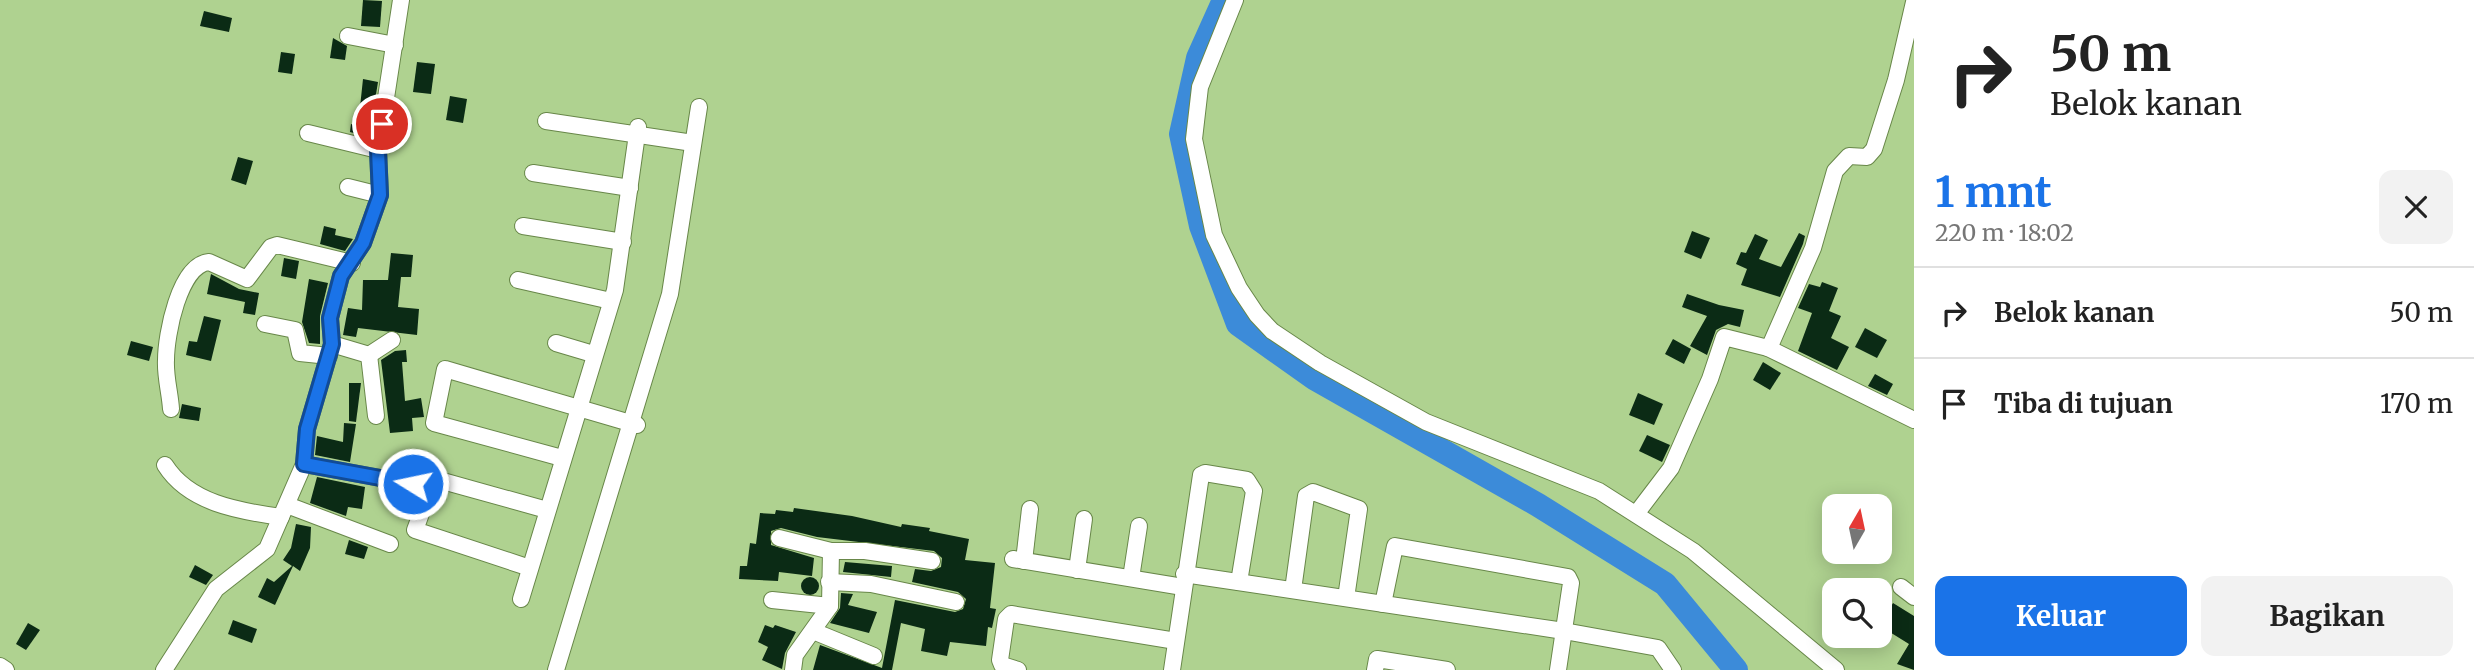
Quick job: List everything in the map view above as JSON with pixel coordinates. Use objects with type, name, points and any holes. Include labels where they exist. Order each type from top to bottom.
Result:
[{"type":"street","points":[[164,670],[216,589],[264,554],[304,464],[307,429],[330,350],[333,308],[341,276],[352,263],[380,195],[378,150],[401,0]]},
{"type":"street","points":[[1235,0],[1200,87],[1194,139],[1214,234],[1239,288],[1257,315],[1272,331],[1321,363],[1426,422],[1599,491],[1693,551],[1836,670]]},
{"type":"street","points":[[1768,348],[1813,248],[1835,171],[1849,156],[1867,157],[1874,149],[1896,80],[1914,2]]},
{"type":"street","points":[[348,36],[395,45]]},
{"type":"street","points":[[556,670],[635,424],[670,294],[699,107]]},
{"type":"street","points":[[546,121],[637,131],[693,143]]},
{"type":"street","points":[[521,599],[611,301],[623,242],[637,131]]},
{"type":"street","points":[[308,133],[378,150]]},
{"type":"street","points":[[533,173],[630,188]]},
{"type":"street","points":[[348,187],[380,195]]},
{"type":"street","points":[[523,226],[623,242]]},
{"type":"street","points":[[172,409],[166,360],[169,332],[184,282],[196,266],[209,262],[247,279],[271,247],[277,245],[352,263]]},
{"type":"street","points":[[518,280],[611,301]]},
{"type":"street","points":[[265,324],[297,332],[296,344],[300,353],[330,350],[369,355],[392,340]]},
{"type":"street","points":[[1636,514],[1671,468],[1710,379],[1724,337],[1768,348],[1830,382],[1914,420]]},
{"type":"street","points":[[556,343],[593,354]]},
{"type":"street","points":[[369,355],[376,416]]},
{"type":"street","points":[[562,457],[434,423],[445,369],[635,424]]},
{"type":"street","points":[[165,464],[181,486],[210,501],[284,511],[390,544]]},
{"type":"street","points":[[304,464],[413,484]]},
{"type":"street","points":[[1172,670],[1183,580],[1201,475],[1205,473],[1247,480],[1254,491],[1239,582]]},
{"type":"street","points":[[530,568],[415,530],[433,481],[439,480],[547,510]]},
{"type":"street","points":[[1293,590],[1306,496],[1313,492],[1359,509],[1346,598]]},
{"type":"street","points":[[1030,509],[1019,560],[1131,578],[1239,582],[1564,631],[1658,648],[1673,670]]},
{"type":"street","points":[[1077,570],[1084,519]]},
{"type":"street","points":[[1131,578],[1139,526]]},
{"type":"street","points":[[779,538],[831,551],[881,553],[932,561]]},
{"type":"street","points":[[1383,604],[1392,549],[1395,546],[1568,576],[1571,583],[1558,670]]},
{"type":"street","points":[[793,670],[795,655],[830,607],[831,551]]},
{"type":"street","points":[[829,582],[871,584],[956,602]]},
{"type":"street","points":[[772,600],[830,607]]},
{"type":"street","points":[[1018,670],[1002,665],[1000,660],[1006,619],[1011,614],[1175,641]]},
{"type":"street","points":[[813,631],[874,656]]},
{"type":"street","points":[[1375,670],[1377,659],[1447,670]]},
{"type":"street","points":[[0,666],[6,670]]},
{"type":"building","points":[[363,0],[382,1],[380,27],[361,26]]},
{"type":"building","points":[[204,11],[232,18],[229,32],[200,26]]},
{"type":"building","points":[[333,38],[347,46],[345,60],[330,58]]},
{"type":"building","points":[[281,52],[295,54],[292,74],[278,72]]},
{"type":"building","points":[[417,62],[435,64],[431,94],[413,92]]},
{"type":"building","points":[[363,79],[378,82],[369,137],[350,132],[351,124],[358,126]]},
{"type":"building","points":[[450,96],[467,99],[463,123],[446,120]]},
{"type":"building","points":[[238,157],[253,161],[246,185],[231,180]]},
{"type":"building","points":[[324,226],[336,229],[335,235],[353,239],[345,251],[320,244]]},
{"type":"building","points":[[1692,231],[1710,238],[1701,259],[1684,252]]},
{"type":"building","points":[[1799,233],[1805,236],[1803,244],[1780,297],[1741,285],[1747,269],[1736,264],[1741,252],[1746,253],[1755,234],[1768,240],[1759,259],[1781,267]]},
{"type":"building","points":[[391,253],[413,255],[411,277],[401,277],[398,307],[419,309],[417,335],[358,328],[356,337],[343,335],[348,308],[362,310],[363,280],[388,280]]},
{"type":"building","points":[[284,258],[299,261],[296,279],[281,276]]},
{"type":"building","points":[[211,274],[239,289],[259,293],[255,315],[243,313],[245,302],[207,294]]},
{"type":"building","points":[[309,279],[328,283],[320,316],[320,344],[309,343],[302,322]]},
{"type":"building","points":[[1822,282],[1838,288],[1829,311],[1841,316],[1831,338],[1849,347],[1837,370],[1798,351],[1812,313],[1798,308],[1809,284],[1820,287]]},
{"type":"building","points":[[1687,294],[1744,310],[1740,327],[1728,324],[1716,330],[1707,355],[1690,346],[1707,316],[1682,307]]},
{"type":"building","points":[[204,316],[221,320],[211,361],[186,355],[189,341],[197,342]]},
{"type":"building","points":[[1865,328],[1887,340],[1877,358],[1855,347]]},
{"type":"building","points":[[1673,339],[1691,349],[1684,364],[1665,354]]},
{"type":"building","points":[[131,341],[153,347],[149,361],[127,355]]},
{"type":"building","points":[[406,350],[407,362],[402,362],[405,401],[421,398],[424,417],[412,418],[413,431],[390,433],[381,360],[395,351]]},
{"type":"building","points":[[1763,362],[1781,373],[1770,390],[1753,380]]},
{"type":"building","points":[[1875,374],[1893,384],[1887,395],[1868,386]]},
{"type":"building","points":[[349,383],[361,383],[356,422],[349,421]]},
{"type":"building","points":[[1638,393],[1663,404],[1654,425],[1629,415]]},
{"type":"building","points":[[182,404],[201,408],[199,421],[179,418]]},
{"type":"building","points":[[344,423],[356,424],[350,462],[315,455],[317,436],[343,442]]},
{"type":"building","points":[[1647,435],[1670,445],[1662,462],[1639,451]]},
{"type":"building","points":[[317,477],[365,487],[362,509],[348,507],[346,516],[310,503]]},
{"type":"building","points":[[794,508],[852,516],[901,527],[902,524],[930,528],[929,531],[969,539],[965,560],[995,563],[990,608],[996,609],[992,628],[988,627],[986,646],[950,642],[947,656],[921,651],[925,629],[901,623],[892,670],[813,670],[820,645],[882,668],[895,600],[955,612],[963,609],[966,599],[958,592],[912,582],[915,569],[931,571],[941,567],[942,558],[934,551],[817,537],[781,528],[771,531],[771,545],[814,558],[812,576],[779,572],[778,581],[739,579],[740,566],[747,566],[750,543],[756,544],[760,513],[775,514],[776,510],[793,512]]},
{"type":"building","points":[[296,524],[311,527],[310,548],[300,571],[293,566],[275,605],[258,597],[267,578],[274,582],[292,566],[283,560],[291,548]]},
{"type":"building","points":[[349,540],[368,547],[364,559],[345,554]]},
{"type":"building","points":[[845,562],[892,566],[891,577],[843,572]]},
{"type":"building","points":[[195,565],[213,575],[206,585],[189,577]]},
{"type":"building","points":[[810,577],[816,580],[819,586],[816,592],[810,595],[804,592],[801,586],[804,580]]},
{"type":"building","points":[[841,593],[853,594],[848,605],[877,612],[869,633],[830,623],[840,608]]},
{"type":"building","points":[[1892,605],[1914,616],[1914,670],[1897,664],[1909,644],[1892,633]]},
{"type":"building","points":[[233,620],[257,629],[252,643],[228,634]]},
{"type":"building","points":[[28,623],[40,630],[26,650],[16,644]]},
{"type":"building","points":[[765,625],[773,628],[775,625],[796,632],[785,653],[782,669],[762,660],[768,647],[758,642]]},
{"type":"waterway","points":[[1224,0],[1198,58],[1181,134],[1201,226],[1238,324],[1314,378],[1538,505],[1665,584],[1736,670]]},
{"type":"route","points":[[382,124],[378,150],[380,195],[363,243],[341,276],[330,318],[332,344],[307,429],[304,464],[413,484]]}]
